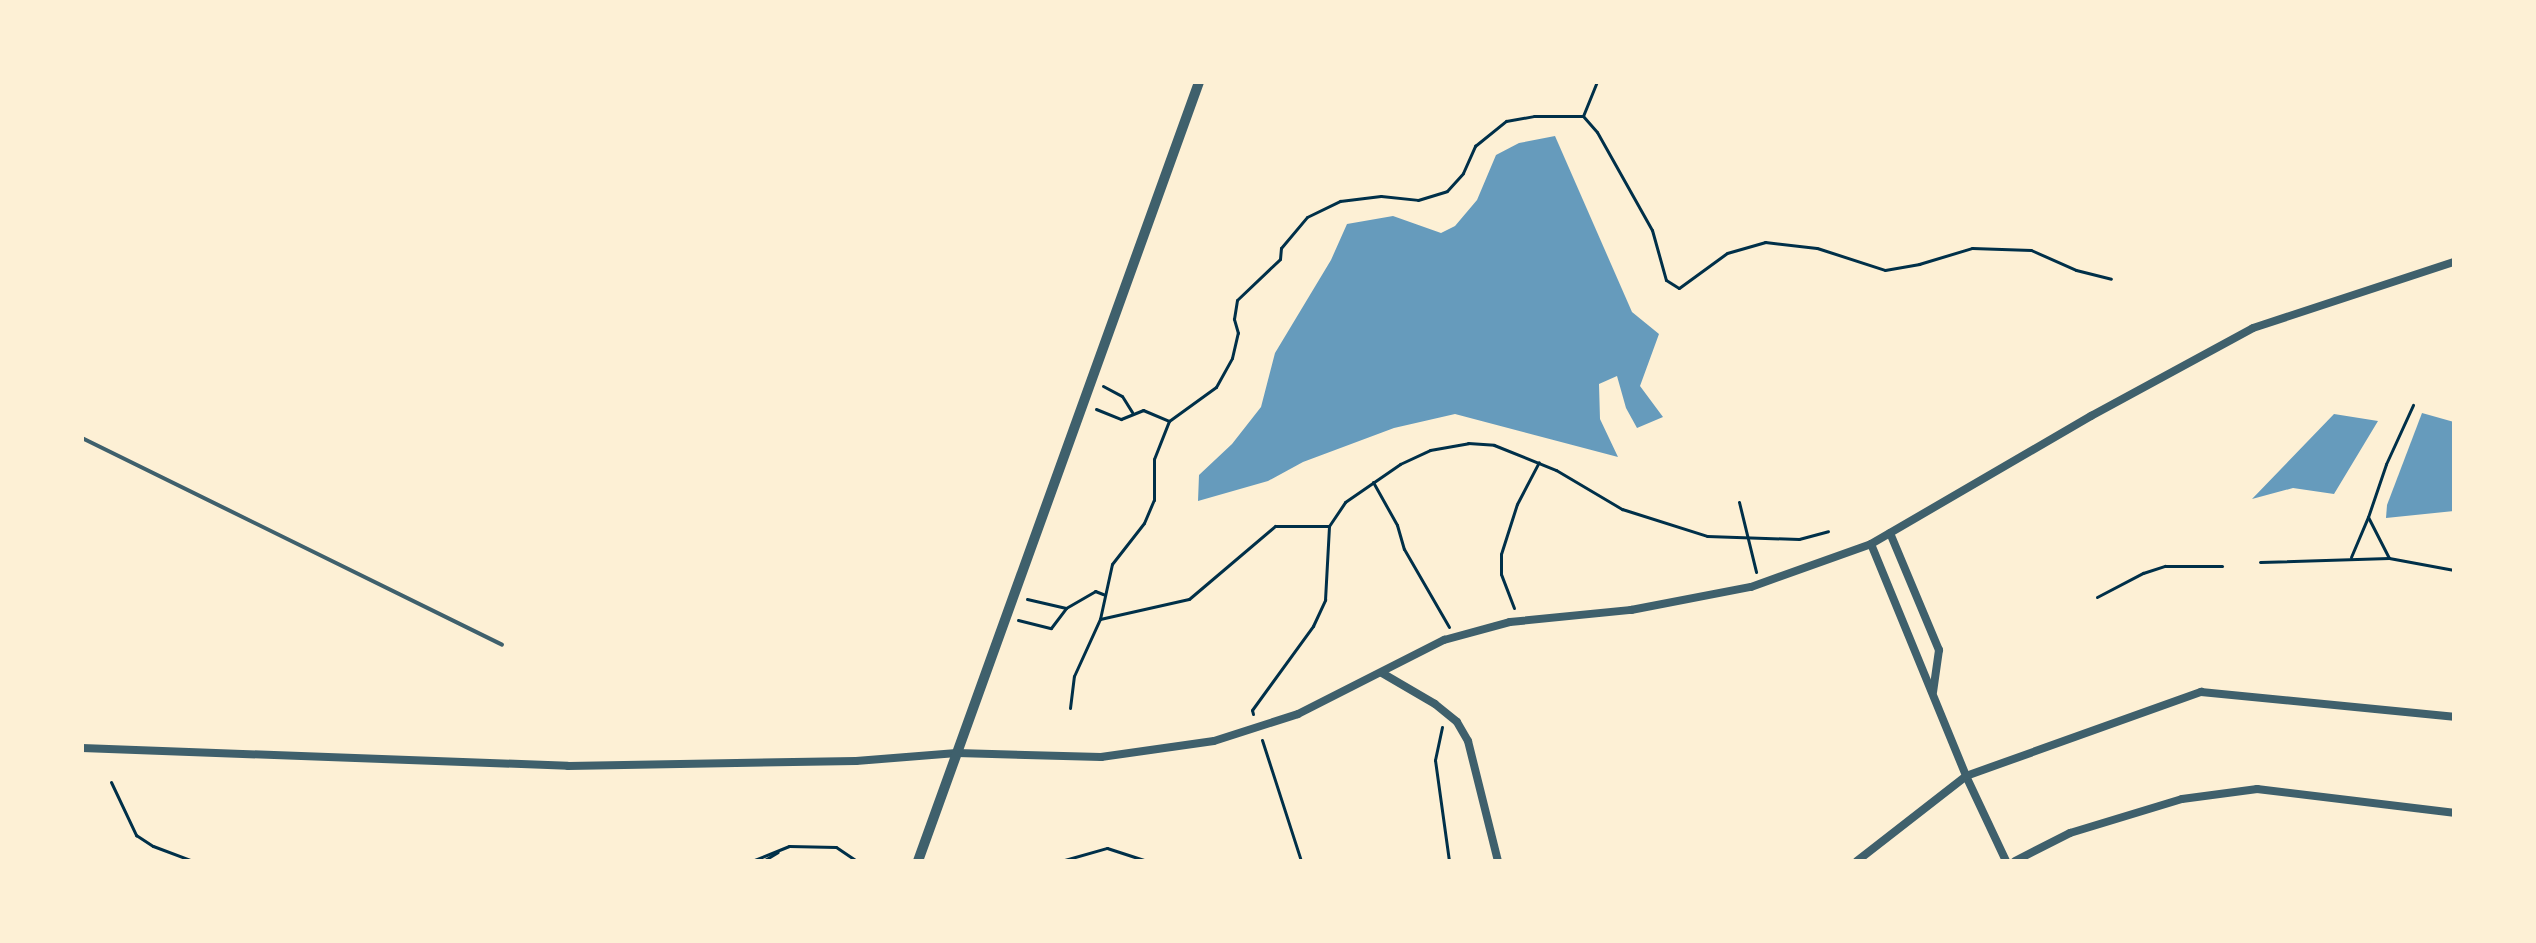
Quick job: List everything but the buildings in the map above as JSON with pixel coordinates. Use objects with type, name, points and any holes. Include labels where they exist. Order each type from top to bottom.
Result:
[{"type":"street","points":[[918,861],[1199,82]]},
{"type":"street","points":[[82,748],[568,766],[856,761],[957,753],[1101,757],[1214,741],[1298,714],[1454,637],[1521,621],[1631,610],[1759,584],[1871,544],[2253,328],[2454,262]]},
{"type":"street","points":[[1890,533],[1939,650],[1933,693]]},
{"type":"street","points":[[1871,544],[1966,776],[2006,861]]},
{"type":"street","points":[[1382,673],[1457,722],[1468,741],[1498,861]]},
{"type":"street","points":[[1857,861],[1966,776],[2201,692],[2454,717]]},
{"type":"street","points":[[2015,861],[2070,833],[2182,799],[2257,789],[2454,813]]},
{"type":"lane","points":[[82,438],[502,645]]},
{"type":"path","points":[[1583,116],[1597,82]]},
{"type":"path","points":[[1070,708],[1074,676],[1100,619],[1112,564],[1144,523],[1154,500],[1154,459],[1169,421],[1216,387],[1232,358],[1238,333],[1234,319],[1237,300],[1252,282],[1280,259],[1281,248],[1307,217],[1340,201],[1381,196],[1418,200],[1447,191],[1463,173],[1475,146],[1506,121],[1534,116],[1583,116],[1597,132],[1652,230],[1666,280],[1679,288],[1727,253],[1765,242],[1817,248],[1885,270],[1919,264],[1972,248],[2031,250],[2076,270],[2111,279]]},
{"type":"path","points":[[1091,381],[1122,396],[1132,412]]},
{"type":"path","points":[[1083,404],[1121,419],[1143,410],[1169,421]]},
{"type":"path","points":[[2350,559],[2386,464],[2413,405]]},
{"type":"path","points":[[1301,861],[1252,710],[1301,645],[1325,600],[1329,526],[1345,502],[1373,482],[1430,450],[1468,443],[1494,445],[1539,462],[1622,509],[1707,536],[1799,539],[1828,531]]},
{"type":"path","points":[[1521,621],[1501,574],[1501,554],[1517,504],[1539,462]]},
{"type":"path","points":[[1373,482],[1397,525],[1404,549],[1454,637]]},
{"type":"path","points":[[1739,502],[1750,536],[1759,584]]},
{"type":"path","points":[[2368,517],[2389,558]]},
{"type":"path","points":[[1100,619],[1189,599],[1275,526],[1329,526]]},
{"type":"path","points":[[2260,562],[2389,558],[2454,570]]},
{"type":"path","points":[[2097,597],[2143,573],[2165,566],[2222,566]]},
{"type":"path","points":[[1006,617],[1051,628],[1066,608],[1095,591],[1103,594]]},
{"type":"path","points":[[1014,595],[1066,608]]},
{"type":"path","points":[[1445,712],[1435,760],[1449,861]]},
{"type":"path","points":[[111,782],[136,835],[153,846],[193,861]]},
{"type":"path","points":[[763,861],[789,846]]},
{"type":"path","points":[[752,861],[789,846],[836,847],[857,861]]},
{"type":"path","points":[[1061,861],[1107,848],[1147,861]]},
{"type":"water","points":[[1555,136],[1632,312],[1659,334],[1640,386],[1663,417],[1637,428],[1626,408],[1617,376],[1599,384],[1600,419],[1618,457],[1455,414],[1394,428],[1303,462],[1268,481],[1198,501],[1199,475],[1232,444],[1261,407],[1275,353],[1331,260],[1347,224],[1393,216],[1441,233],[1455,226],[1477,200],[1496,155],[1519,143]]},
{"type":"water","points":[[2422,413],[2454,422],[2454,511],[2386,518],[2387,505]]},
{"type":"water","points":[[2334,414],[2378,421],[2334,494],[2293,488],[2252,499]]}]
